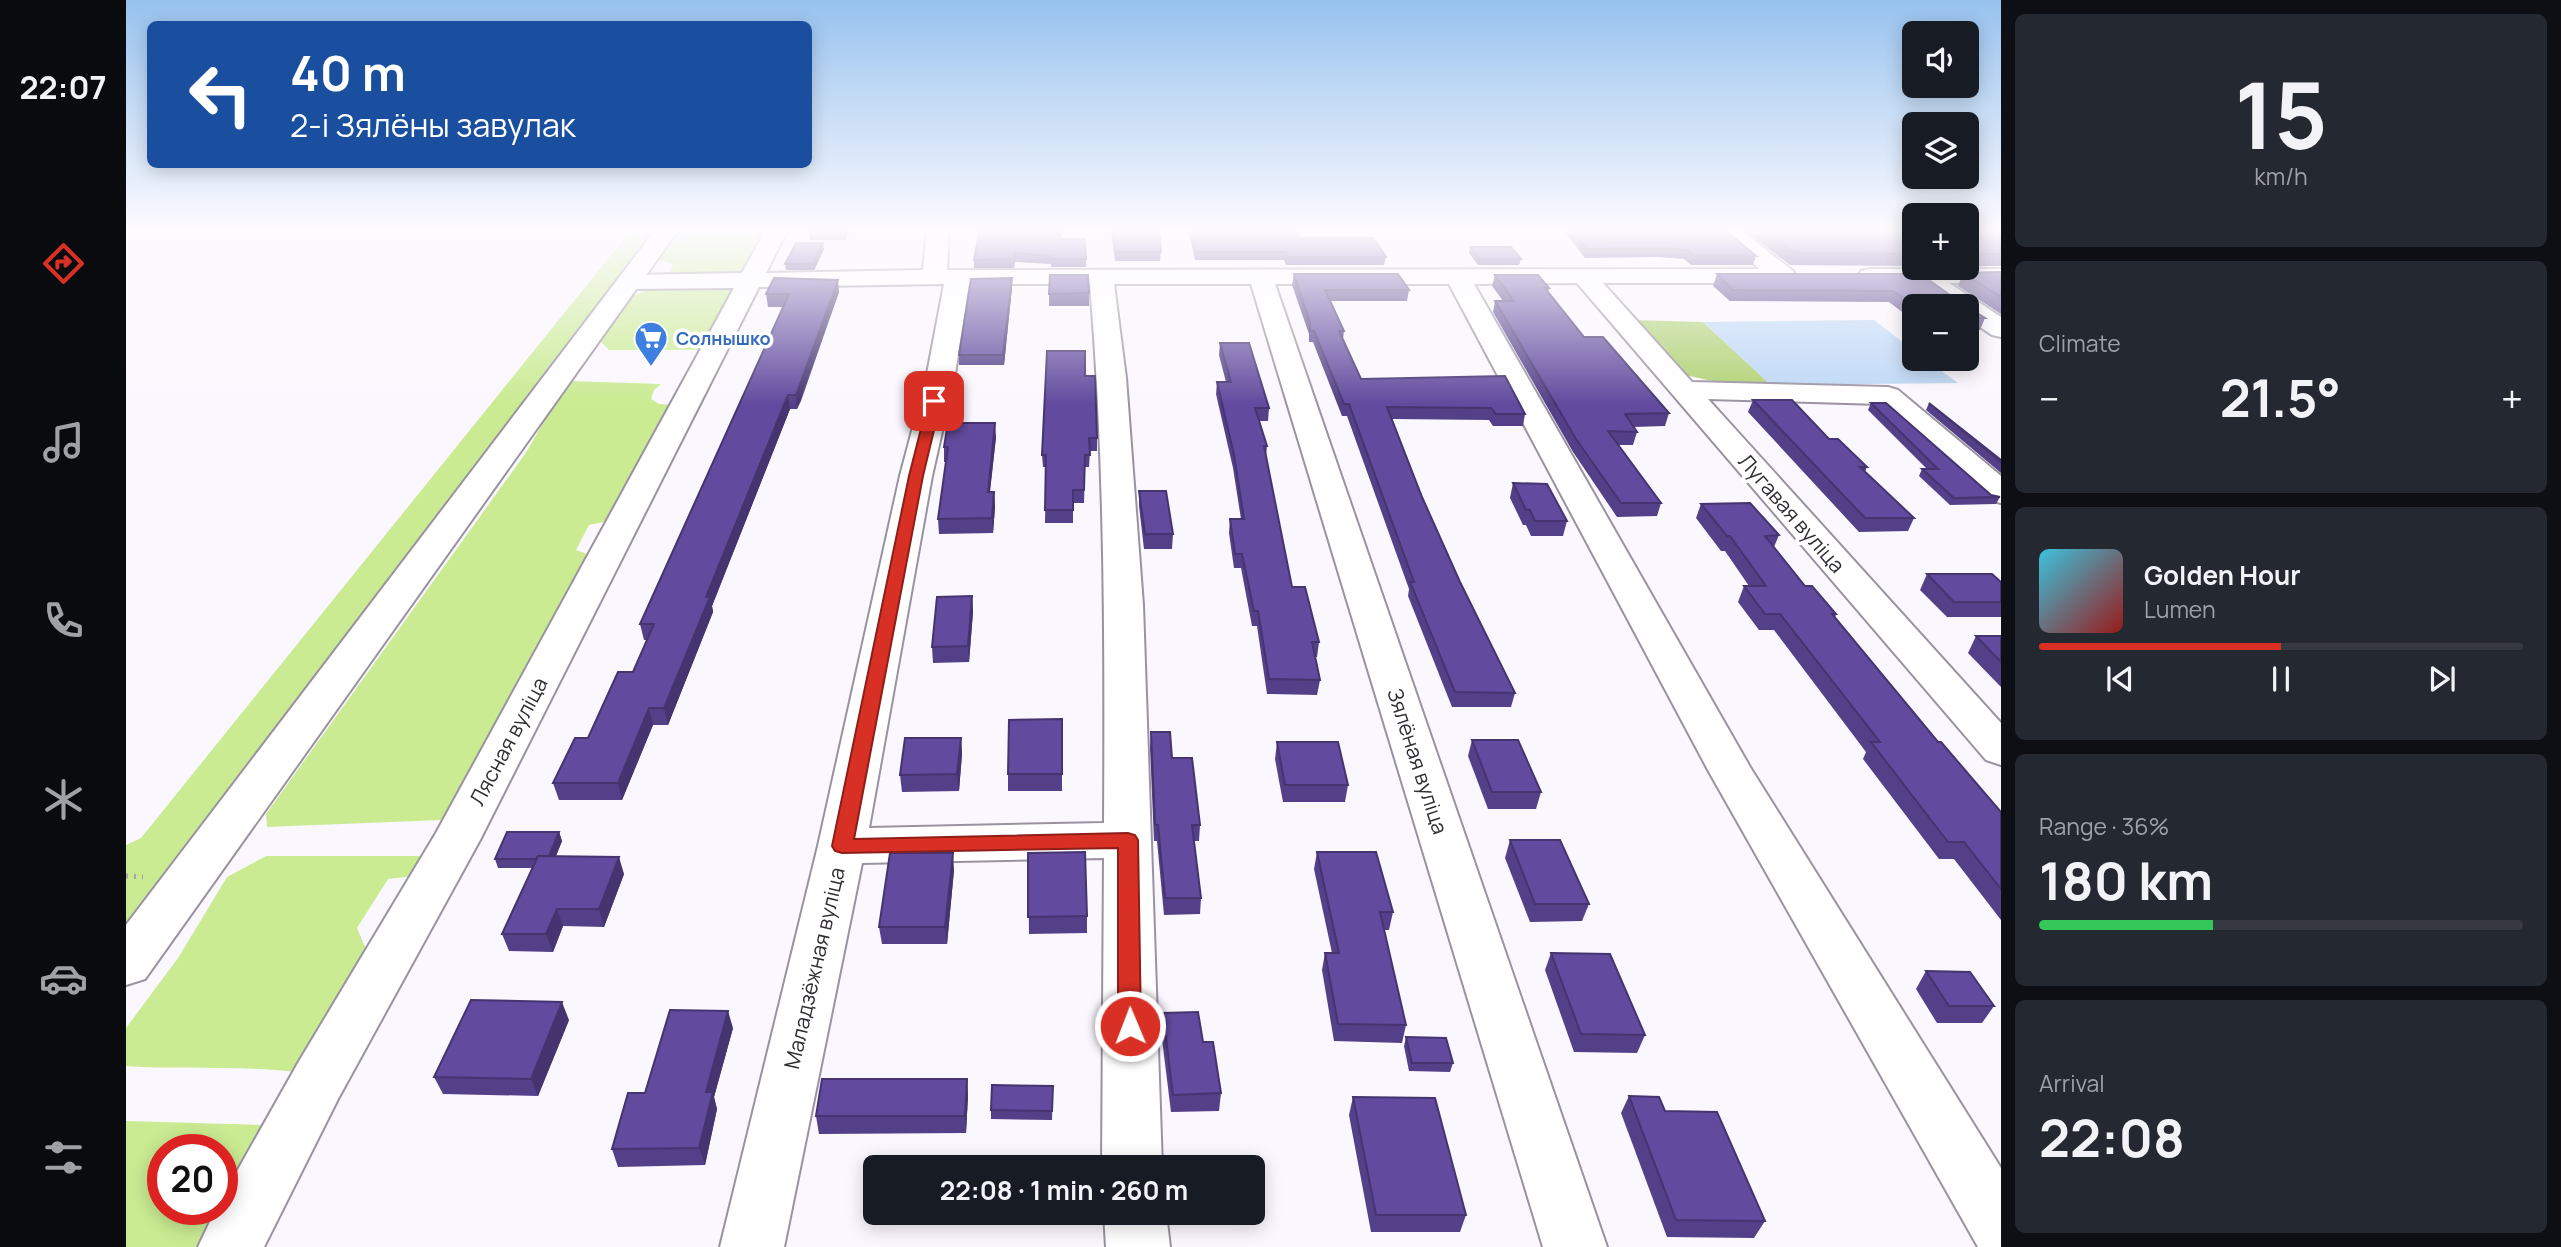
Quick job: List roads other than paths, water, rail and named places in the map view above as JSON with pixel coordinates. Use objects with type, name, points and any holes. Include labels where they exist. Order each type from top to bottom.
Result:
[{"type":"street","points":[[126,964],[625,287]]},
{"type":"street","name":"Лясная вуліца","points":[[230,1247],[318,1082],[456,840],[747,287]]},
{"type":"street","name":"Маладзёжная вуліца","points":[[752,1247],[842,846],[916,476],[942,374],[946,287]]},
{"type":"street","points":[[1102,287],[1112,378],[1124,605],[1132,1155]]},
{"type":"street","name":"Зялёная вуліца","points":[[1264,287],[1575,1247]]},
{"type":"street","points":[[1464,287],[1730,770],[2001,1226]]},
{"type":"street","name":"Лугавая вуліца","points":[[1594,287],[2001,750]]},
{"type":"street","points":[[1939,287],[2001,329]]},
{"type":"street","points":[[1684,390],[1888,396],[2001,493]]},
{"type":"street","points":[[842,846],[1128,840]]},
{"type":"street","points":[[1136,1225],[1138,1247]]},
{"type":"water","points":[[1874,320],[1902,342],[1902,371],[1942,371],[1958,383],[1771,385],[1703,322]]},
{"type":"place","name":"Солнышко","points":[[651,368]]}]
